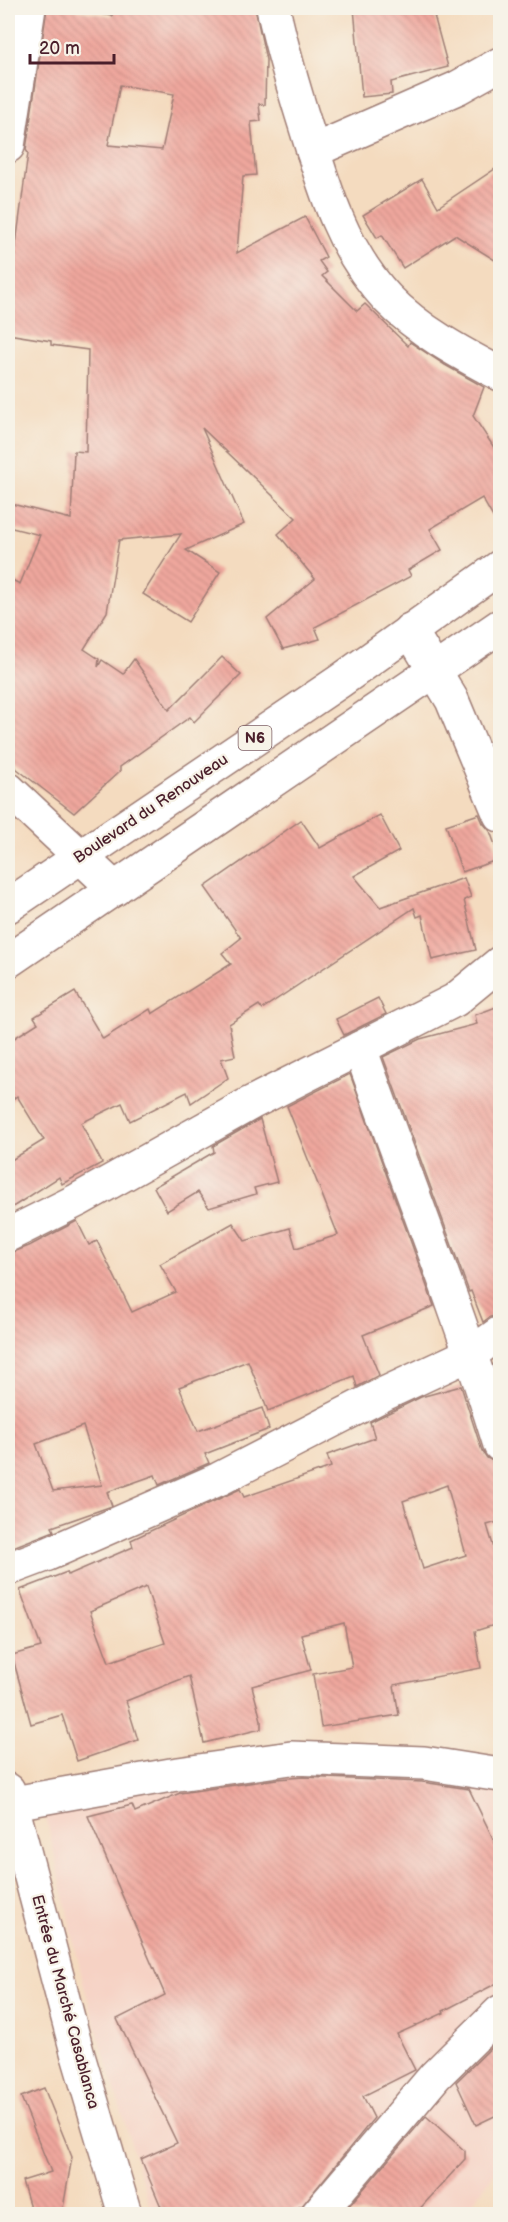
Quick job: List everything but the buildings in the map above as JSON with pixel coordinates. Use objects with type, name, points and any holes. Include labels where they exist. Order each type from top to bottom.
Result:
[{"type":"main road","points":[[8,146],[29,8]]},
{"type":"main road","points":[[273,8],[283,54],[313,152],[336,220],[359,263],[387,297],[420,327],[457,352],[501,374]]},
{"type":"main road","points":[[313,152],[457,88],[501,64]]},
{"type":"main road","name":"Boulevard du Renouveau","points":[[8,906],[340,681],[501,567]]},
{"type":"main road","points":[[8,961],[501,626]]},
{"type":"main road","points":[[410,630],[452,700],[501,815]]},
{"type":"main road","points":[[8,789],[115,890]]},
{"type":"main road","points":[[8,1235],[78,1200],[251,1103],[455,1000],[501,963]]},
{"type":"main road","points":[[360,1048],[472,1353],[501,1445]]},
{"type":"main road","points":[[8,1569],[48,1554],[219,1479],[384,1394],[472,1353],[501,1334]]},
{"type":"main road","points":[[9,1799],[291,1758],[424,1763],[501,1774]]},
{"type":"main road","name":"Entrée du Marché Casablanca","points":[[9,1799],[77,2052],[125,2214]]},
{"type":"main road","points":[[318,2214],[435,2076],[501,2012]]},
{"type":"shaded area","points":[[348,1746],[500,1758],[500,2166],[464,2214],[152,2214],[84,1986],[43,1804]]}]
